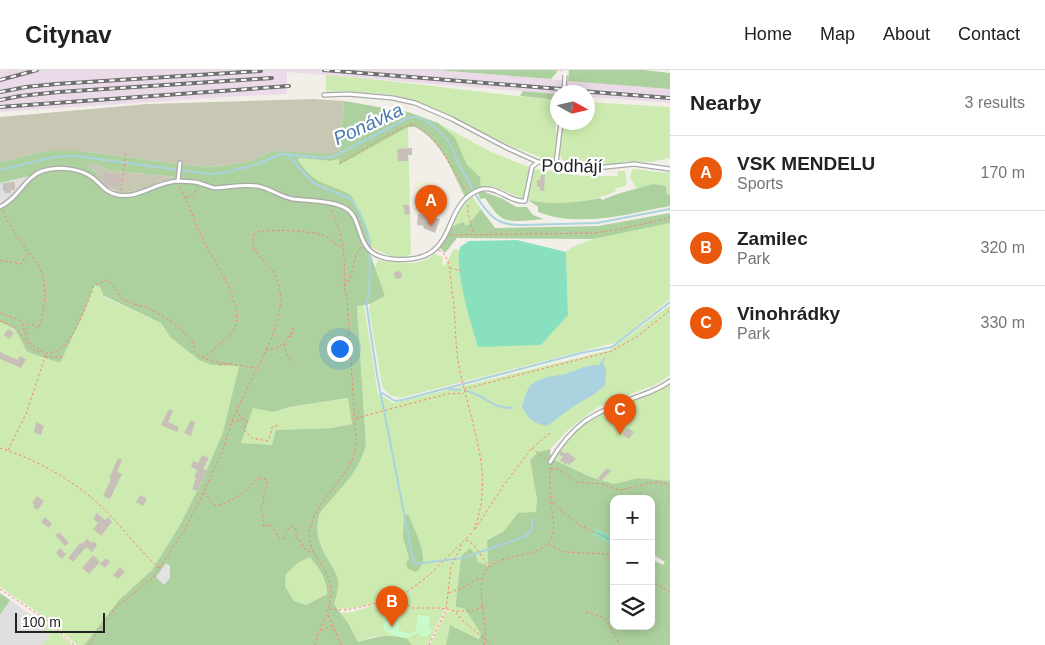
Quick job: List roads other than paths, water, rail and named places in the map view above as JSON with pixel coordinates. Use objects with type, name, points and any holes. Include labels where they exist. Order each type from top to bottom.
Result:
[{"type":"lane","points":[[565,85],[566,72]]},
{"type":"lane","points":[[324,95],[348,94],[392,98],[415,103],[452,119],[506,148],[538,162]]},
{"type":"lane","points":[[556,164],[560,130]]},
{"type":"lane","name":"Podhájí","points":[[178,181],[201,183],[214,188],[237,185],[259,186],[292,199],[309,199],[341,206],[350,212],[356,221],[364,245],[370,251],[391,259],[419,259],[428,255],[437,247],[458,209],[469,196],[480,189],[496,191],[520,201],[525,201],[532,167],[538,162],[596,168],[627,164],[670,169]]},
{"type":"lane","points":[[1,207],[13,200],[32,177],[43,171],[60,168],[83,173],[93,178],[110,193],[121,195],[141,193],[159,185],[178,181],[180,163]]},
{"type":"lane","points":[[550,462],[568,436],[596,414],[659,388],[670,381]]},
{"type":"water","points":[[604,357],[603,362],[606,370],[605,385],[598,392],[572,407],[547,426],[535,422],[527,415],[522,407],[531,385],[552,376],[599,365]]},
{"type":"waterway","name":"Ponávka","points":[[0,170],[54,157],[75,156],[210,174],[223,173],[258,164],[281,154],[326,158],[334,156],[410,117],[415,117],[431,124],[448,141],[482,205],[493,217],[503,223],[522,225],[597,223],[670,209]]},
{"type":"waterway","points":[[287,154],[313,183],[351,199],[360,213],[367,231],[370,269],[369,296],[366,301],[377,375],[414,564],[463,558],[526,536],[532,529],[532,519]]},
{"type":"waterway","points":[[382,393],[395,401],[402,400],[581,353],[612,347],[670,302]]},
{"type":"waterway","points":[[448,389],[460,390]]},
{"type":"waterway","points":[[466,391],[479,395],[498,406],[512,408]]},
{"type":"railway","points":[[0,80],[37,70]]},
{"type":"railway","points":[[324,70],[550,88]]},
{"type":"railway","points":[[0,92],[56,84],[261,71]]},
{"type":"railway","points":[[0,100],[59,92],[272,78]]},
{"type":"railway","points":[[0,107],[289,86]]},
{"type":"railway","points":[[595,92],[670,98]]},
{"type":"place","name":"VSK MENDELU","points":[[431,226]]},
{"type":"place","name":"Vinohrádky","points":[[620,435]]},
{"type":"place","name":"Zamilec","points":[[392,627]]}]
